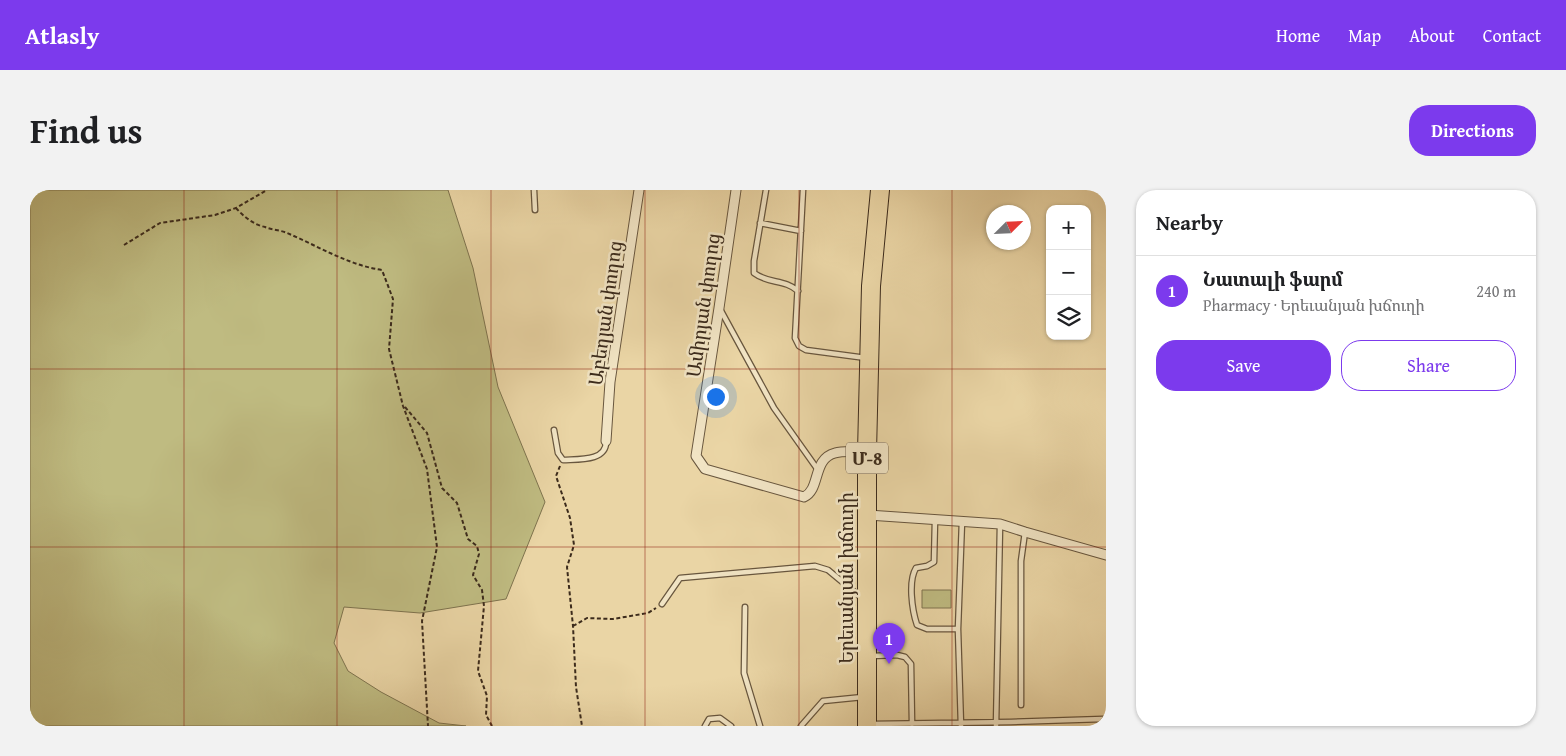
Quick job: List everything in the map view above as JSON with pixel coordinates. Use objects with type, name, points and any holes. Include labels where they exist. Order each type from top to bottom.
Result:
[{"type":"highway","name":"Երեւանյան խճուղի","points":[[867,725],[869,359],[871,286],[880,190]]},
{"type":"street","name":"Աբեղյան փողոց","points":[[606,441],[610,382],[639,190]]},
{"type":"street","name":"Ամիրյան փողոց","points":[[736,190],[696,456],[705,469],[804,497],[809,495],[812,490],[818,470],[827,456],[836,452],[868,452]]},
{"type":"street","points":[[868,515],[1000,524],[1106,555]]},
{"type":"lane","points":[[534,190],[535,210]]},
{"type":"lane","points":[[766,190],[754,261],[754,273],[762,278],[792,286],[798,291]]},
{"type":"lane","points":[[803,190],[795,338],[799,346],[806,350],[869,359]]},
{"type":"lane","points":[[760,223],[801,231]]},
{"type":"lane","points":[[719,308],[774,408],[818,470]]},
{"type":"lane","points":[[554,430],[558,453],[563,460],[593,458],[601,454],[606,447],[606,441]]},
{"type":"lane","points":[[935,520],[934,562],[927,566],[916,568],[913,573],[914,615],[917,624],[927,629],[958,629]]},
{"type":"lane","points":[[961,724],[958,629],[962,522]]},
{"type":"lane","points":[[996,724],[1000,524]]},
{"type":"lane","points":[[1021,705],[1021,560],[1025,532]]},
{"type":"lane","points":[[662,604],[680,578],[815,566],[828,570],[868,603]]},
{"type":"lane","points":[[745,608],[744,673],[760,726]]},
{"type":"lane","points":[[868,656],[905,656],[911,664],[912,724]]},
{"type":"lane","points":[[801,726],[822,701],[867,696]]},
{"type":"lane","points":[[705,726],[709,719],[720,718],[731,726]]},
{"type":"lane","points":[[867,725],[1011,724],[1103,719],[1102,726]]},
{"type":"path","points":[[124,244],[160,223],[215,215],[236,208],[267,190]]},
{"type":"path","points":[[236,208],[243,215],[262,227],[285,232],[339,257],[382,270],[393,299],[389,349],[403,406],[427,470],[437,547],[422,621],[428,726]]},
{"type":"path","points":[[403,406],[427,434],[442,488],[457,503],[468,539],[477,546],[480,554],[473,575],[482,590],[484,606],[478,671],[487,696],[486,715],[492,726]]},
{"type":"path","points":[[563,460],[556,476],[570,518],[574,545],[566,567],[576,687],[582,726]]},
{"type":"path","points":[[572,626],[587,618],[613,619],[648,613],[662,604]]},
{"type":"shaded area","points":[[30,190],[448,190],[473,268],[498,387],[545,502],[506,599],[420,613],[344,607],[334,643],[348,671],[381,692],[439,723],[466,726],[30,726]]},
{"type":"shaded area","points":[[922,590],[951,590],[951,608],[922,608]]},
{"type":"place","name":"Նատալի ֆարմ","points":[[889,664]]}]
